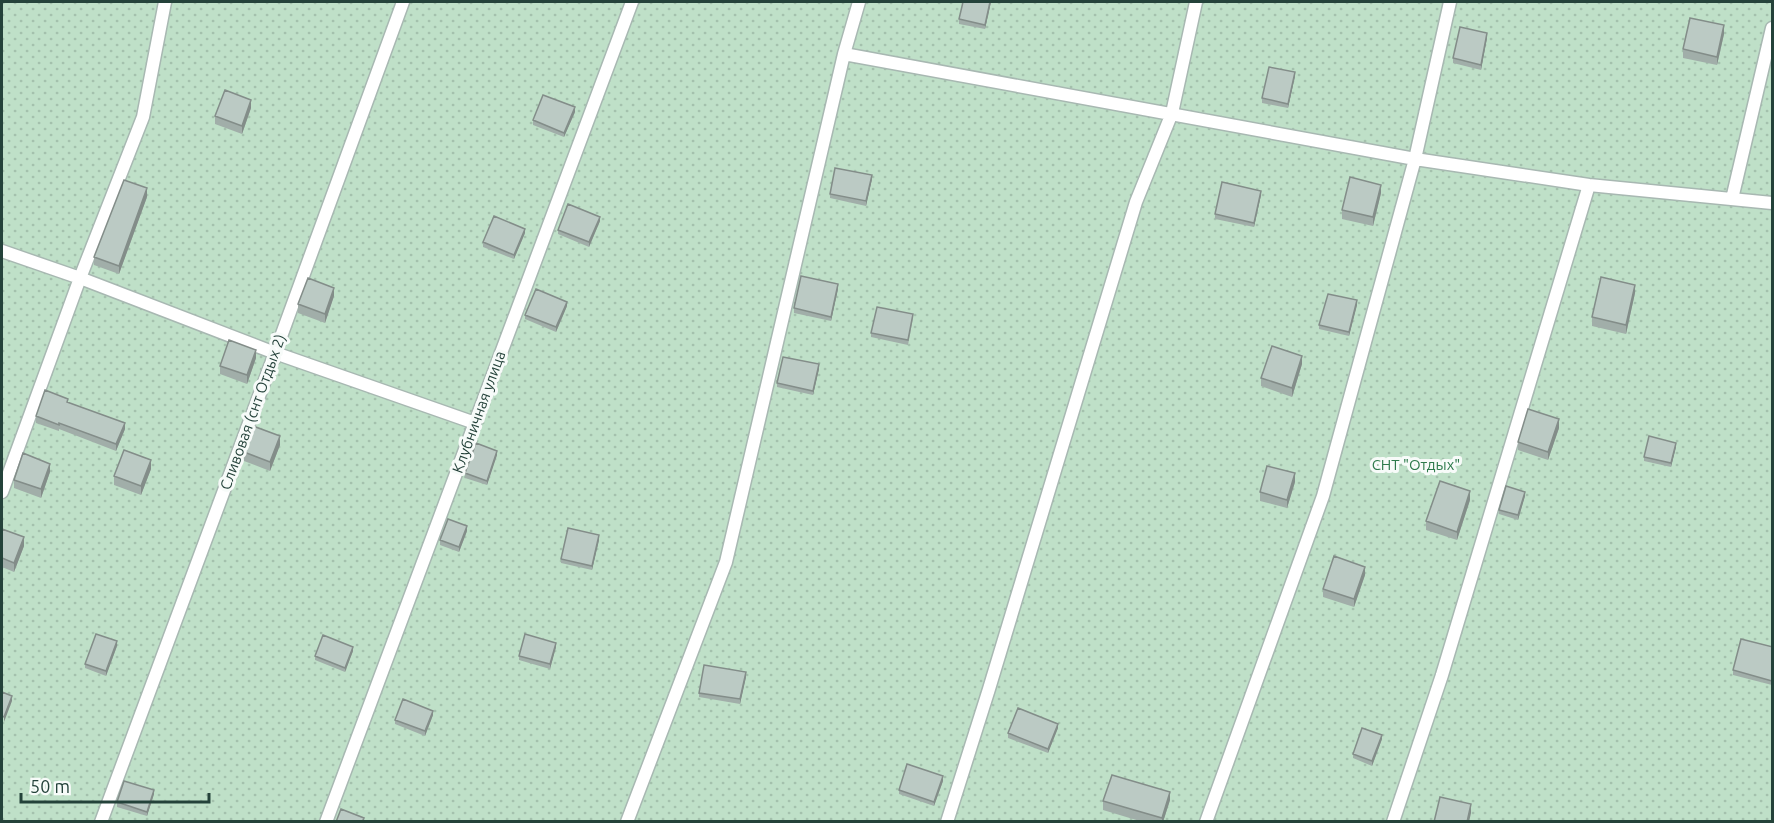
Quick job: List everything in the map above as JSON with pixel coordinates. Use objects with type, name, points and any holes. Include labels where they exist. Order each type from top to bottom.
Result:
[{"type":"lane","points":[[2,492],[80,278],[143,117],[165,2]]},
{"type":"lane","name":"Сливовая (снт Отдых 2)","points":[[101,822],[403,2]]},
{"type":"lane","name":"Клубничная улица","points":[[326,822],[632,2]]},
{"type":"lane","points":[[627,822],[726,562],[844,54],[859,2]]},
{"type":"lane","points":[[947,822],[1136,202],[1172,113],[1196,2]]},
{"type":"lane","points":[[1206,822],[1323,496],[1415,159],[1450,2]]},
{"type":"lane","points":[[1732,199],[1773,28]]},
{"type":"lane","points":[[844,54],[1415,159],[1589,185],[1773,203]]},
{"type":"lane","points":[[1393,822],[1442,675],[1589,185]]},
{"type":"lane","points":[[2,251],[80,278],[275,353],[475,423]]},
{"type":"green space","name":"СНТ \"Отдых\"","points":[[2,2],[1772,2],[1772,821],[2,822]]},
{"type":"building","points":[[963,2],[990,2],[985,25],[959,19]]},
{"type":"building","points":[[1690,18],[1724,25],[1717,57],[1683,49]]},
{"type":"building","points":[[1460,27],[1487,33],[1481,65],[1453,58]]},
{"type":"building","points":[[1269,67],[1295,72],[1288,104],[1262,98]]},
{"type":"building","points":[[225,90],[251,100],[242,126],[215,116]]},
{"type":"building","points":[[543,95],[575,107],[564,133],[533,120]]},
{"type":"building","points":[[835,168],[872,175],[866,201],[830,194]]},
{"type":"building","points":[[1350,177],[1381,185],[1373,217],[1342,210]]},
{"type":"building","points":[[124,180],[147,188],[119,266],[94,257]]},
{"type":"building","points":[[1222,182],[1261,191],[1254,223],[1215,214]]},
{"type":"building","points":[[568,204],[600,217],[589,242],[558,230]]},
{"type":"building","points":[[494,216],[525,229],[514,255],[483,242]]},
{"type":"building","points":[[801,276],[838,284],[831,317],[794,308]]},
{"type":"building","points":[[1601,277],[1635,285],[1626,325],[1592,317]]},
{"type":"building","points":[[308,278],[334,288],[325,314],[298,304]]},
{"type":"building","points":[[536,289],[567,302],[556,327],[525,315]]},
{"type":"building","points":[[1328,294],[1357,300],[1349,332],[1319,325]]},
{"type":"building","points":[[877,307],[913,314],[908,340],[871,333]]},
{"type":"building","points":[[229,340],[256,350],[247,375],[220,366]]},
{"type":"building","points":[[1272,346],[1302,356],[1292,388],[1261,378]]},
{"type":"building","points":[[783,357],[819,364],[813,391],[777,383]]},
{"type":"building","points":[[45,390],[68,399],[67,402],[125,423],[116,444],[36,416]]},
{"type":"building","points":[[1528,409],[1559,419],[1548,452],[1518,442]]},
{"type":"building","points":[[253,426],[280,436],[270,462],[244,452]]},
{"type":"building","points":[[1649,436],[1676,443],[1671,463],[1644,457]]},
{"type":"building","points":[[476,443],[497,451],[487,481],[465,473]]},
{"type":"building","points":[[124,450],[151,460],[141,486],[114,476]]},
{"type":"building","points":[[23,453],[50,464],[41,489],[14,480]]},
{"type":"building","points":[[1267,466],[1295,473],[1287,500],[1260,492]]},
{"type":"building","points":[[1440,481],[1470,491],[1457,532],[1426,521]]},
{"type":"building","points":[[1506,486],[1525,492],[1518,515],[1499,510]]},
{"type":"building","points":[[448,519],[467,526],[459,547],[440,540]]},
{"type":"building","points":[[568,528],[599,535],[592,566],[561,559]]},
{"type":"building","points":[[2,529],[24,537],[14,563],[2,558]]},
{"type":"building","points":[[1334,556],[1365,567],[1354,599],[1323,589]]},
{"type":"building","points":[[96,634],[117,641],[106,671],[85,664]]},
{"type":"building","points":[[525,634],[556,643],[550,664],[519,656]]},
{"type":"building","points":[[323,635],[353,647],[345,668],[315,656]]},
{"type":"building","points":[[1741,639],[1773,647],[1772,681],[1733,670]]},
{"type":"building","points":[[704,665],[746,672],[740,699],[699,693]]},
{"type":"building","points":[[2,692],[12,696],[4,717],[2,716]]},
{"type":"building","points":[[403,699],[433,711],[425,731],[395,720]]},
{"type":"building","points":[[1018,708],[1058,724],[1048,749],[1008,733]]},
{"type":"building","points":[[1362,728],[1382,735],[1372,761],[1353,754]]},
{"type":"building","points":[[907,764],[943,776],[934,802],[899,790]]},
{"type":"building","points":[[1112,775],[1170,792],[1162,818],[1103,801]]},
{"type":"building","points":[[124,781],[154,790],[147,812],[117,802]]},
{"type":"building","points":[[1440,797],[1471,804],[1467,822],[1434,822]]},
{"type":"building","points":[[341,809],[364,818],[362,822],[336,822]]}]
